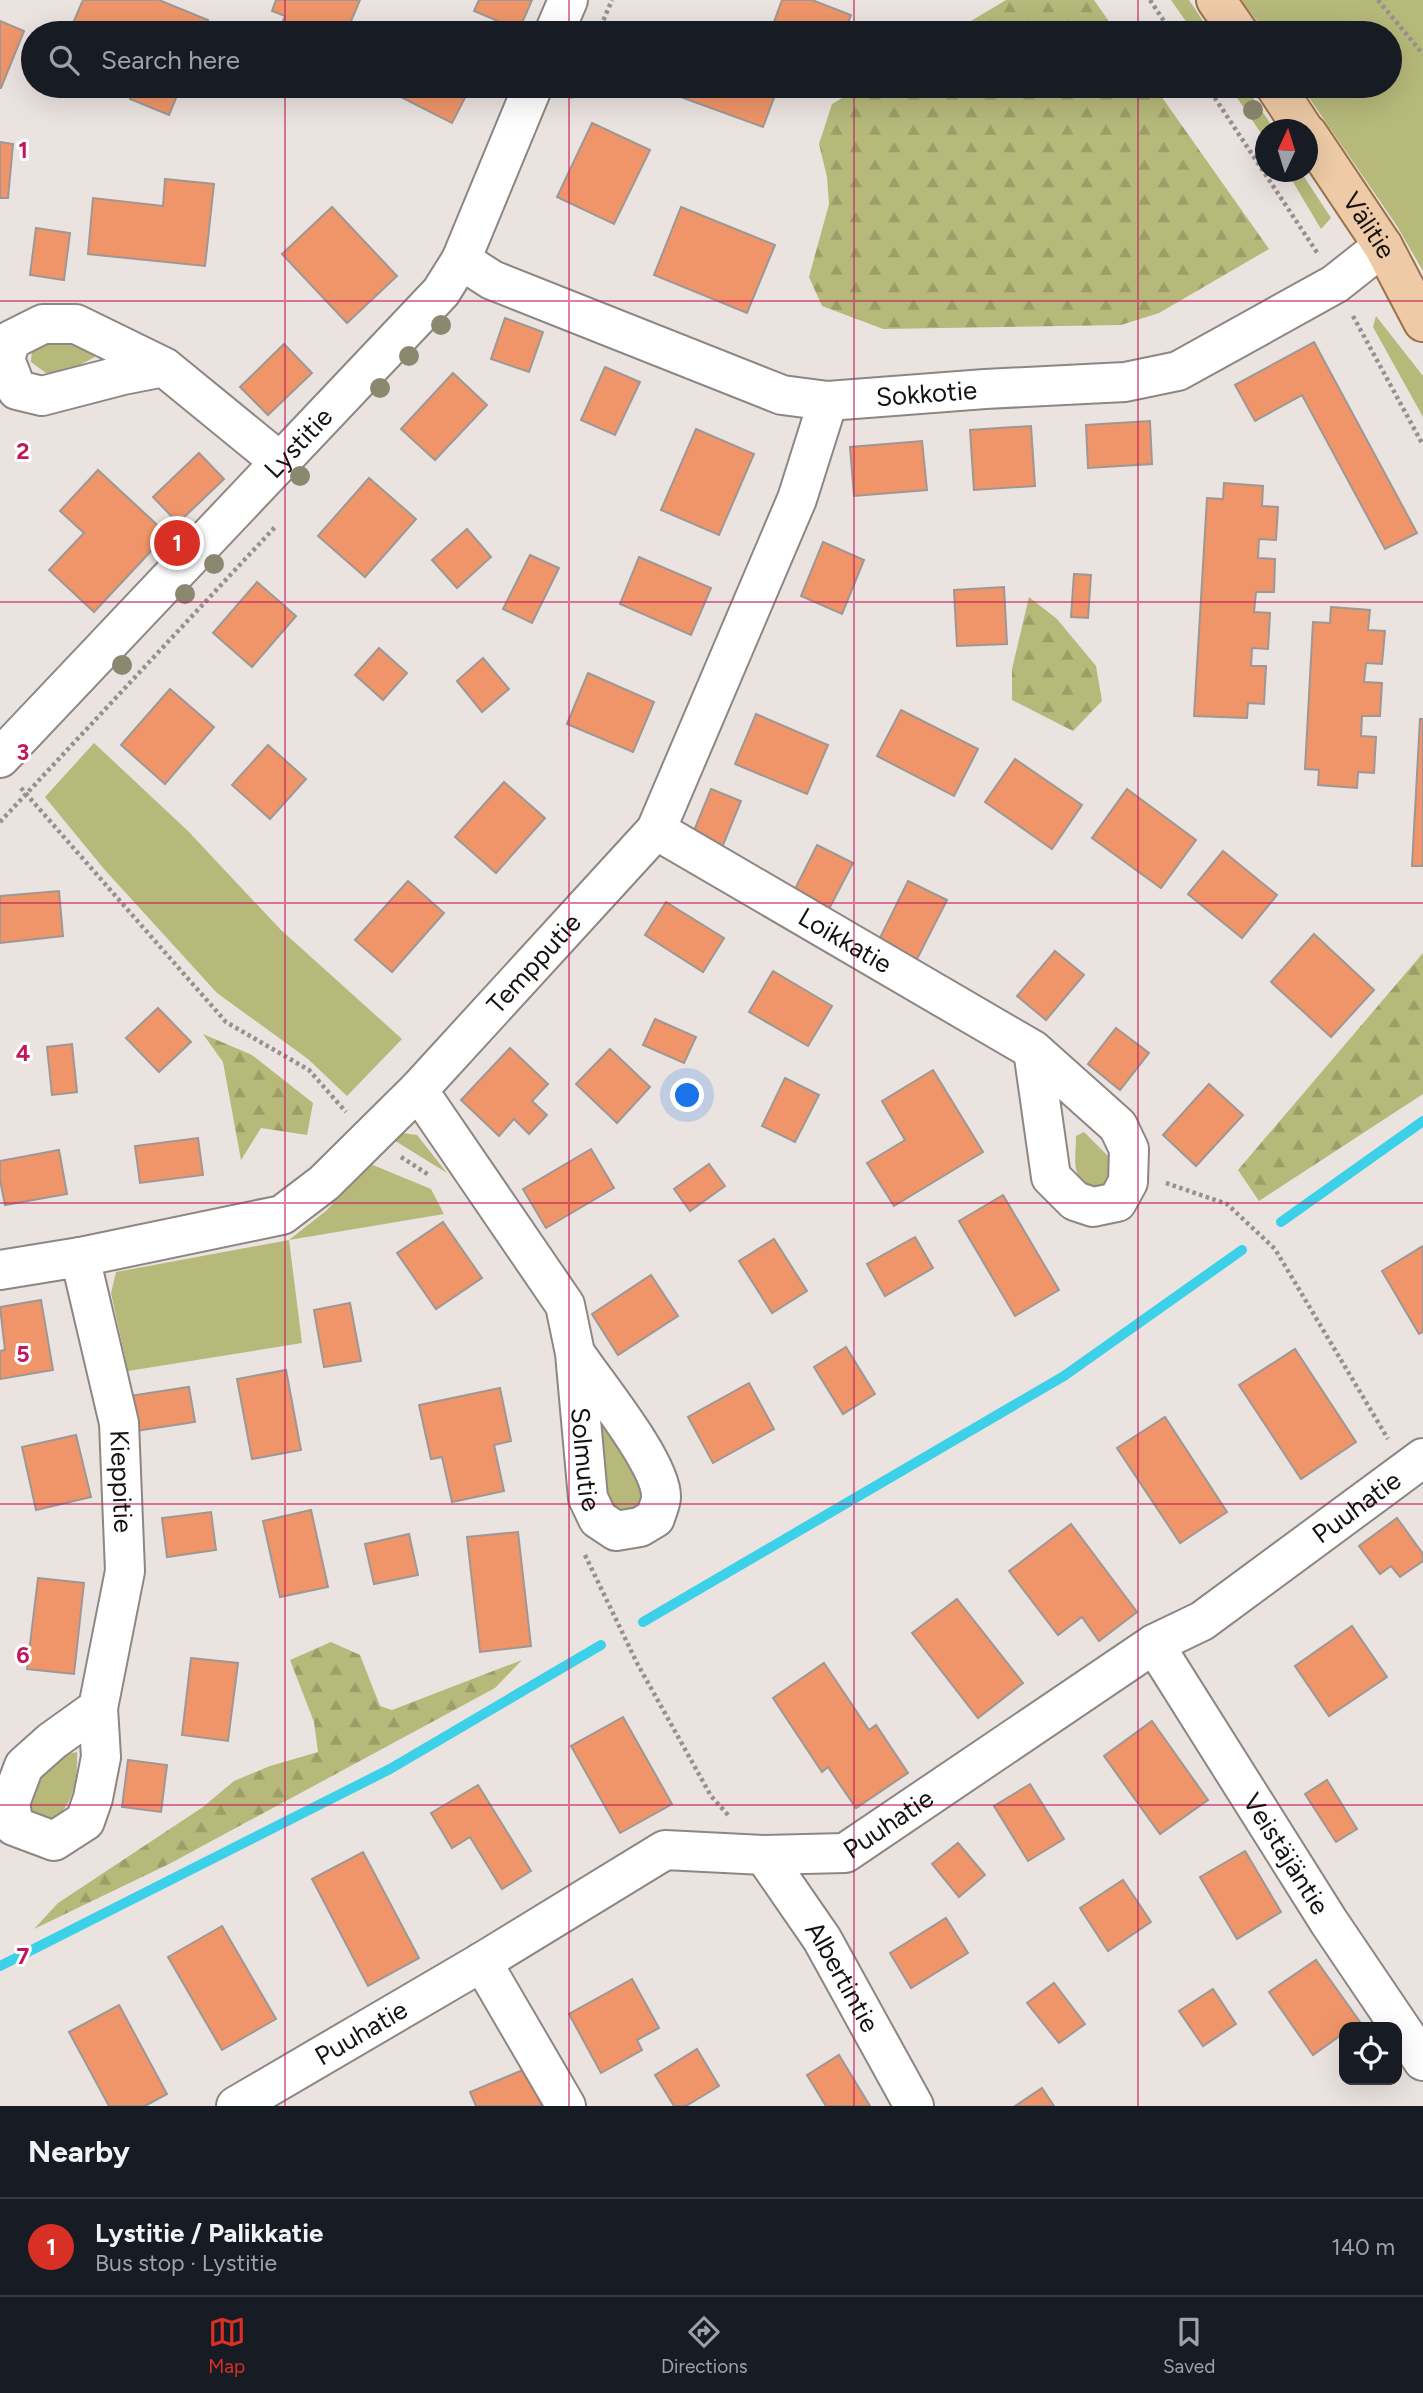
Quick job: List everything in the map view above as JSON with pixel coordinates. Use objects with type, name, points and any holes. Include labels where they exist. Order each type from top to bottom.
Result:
[{"type":"main road","points":[[1216,0],[1231,21]]},
{"type":"main road","points":[[1283,98],[1297,119]]},
{"type":"main road","name":"Välitie","points":[[1318,150],[1383,246],[1423,322]]},
{"type":"street","points":[[559,21],[568,0]]},
{"type":"street","name":"Lystitie","points":[[1,757],[441,292],[461,260],[528,98]]},
{"type":"street","name":"Sokkotie","points":[[461,260],[492,280],[782,395],[828,401],[1125,382],[1178,371],[1335,284],[1383,246]]},
{"type":"street","points":[[164,367],[279,461]]},
{"type":"street","name":"Tempputie","points":[[0,1270],[79,1257],[282,1214],[324,1183],[418,1090],[656,830],[797,499],[828,401]]},
{"type":"street","name":"Loikkatie","points":[[656,830],[1033,1050],[1118,1126],[1129,1149],[1128,1182],[1117,1202],[1093,1207],[1075,1201],[1051,1177],[1033,1050]]},
{"type":"street","points":[[418,1090],[565,1305],[575,1353]]},
{"type":"street","name":"Kieppitie","points":[[79,1257],[119,1423],[125,1571],[98,1708]]},
{"type":"street","name":"Puuhatie","points":[[236,2106],[482,1962],[665,1850],[764,1854],[845,1853],[1154,1644],[1202,1620],[1417,1474]]},
{"type":"street","name":"Veistäjäntie","points":[[1154,1644],[1329,1922],[1423,2061]]},
{"type":"street","name":"Albertintie","points":[[764,1854],[822,1939],[914,2106]]},
{"type":"street","points":[[482,1962],[566,2106]]},
{"type":"path","points":[[603,21],[612,0]]},
{"type":"path","points":[[1150,0],[1164,21]]},
{"type":"path","points":[[1378,0],[1396,21]]},
{"type":"path","points":[[1402,29],[1423,54]]},
{"type":"path","points":[[1307,261],[1318,254]]},
{"type":"path","points":[[1,757],[25,794],[226,1022],[309,1070],[368,1137],[433,1178]]},
{"type":"path","points":[[1128,1170],[1227,1204],[1275,1249],[1417,1474]]},
{"type":"path","points":[[581,1546],[637,1663],[711,1796],[764,1854]]},
{"type":"green space","points":[[1006,0],[1094,0],[1109,21],[971,21]]},
{"type":"green space","points":[[1171,0],[1189,0],[1203,21],[1186,21]]},
{"type":"green space","points":[[1241,0],[1423,0],[1423,271],[1397,226],[1309,98],[1402,98],[1402,21],[1257,21]]},
{"type":"green space","points":[[842,98],[1162,98],[1269,249],[1159,313],[1121,325],[883,329],[822,306],[809,277],[829,204],[827,177],[819,144],[832,104]]},
{"type":"green space","points":[[1237,98],[1253,98],[1267,119],[1255,119],[1255,124]]},
{"type":"green space","points":[[1293,182],[1308,182],[1331,218],[1321,229]]},
{"type":"green space","points":[[1376,316],[1423,376],[1423,417],[1373,327]]},
{"type":"green space","points":[[52,336],[88,347],[95,357],[66,372],[46,373],[31,362],[32,348]]},
{"type":"green space","points":[[1029,597],[1057,619],[1096,666],[1102,701],[1073,731],[1012,700],[1012,669]]},
{"type":"green space","points":[[94,743],[188,831],[281,930],[402,1039],[347,1096],[308,1059],[217,993],[104,869],[45,797]]},
{"type":"green space","points":[[1423,953],[1423,1094],[1259,1201],[1238,1170]]},
{"type":"green space","points":[[203,1034],[252,1055],[313,1103],[307,1135],[261,1128],[241,1160],[223,1062]]},
{"type":"green space","points":[[1084,1132],[1111,1159],[1111,1184],[1097,1190],[1082,1181],[1076,1169],[1076,1136]]},
{"type":"green space","points":[[402,1133],[417,1135],[447,1173],[389,1137]]},
{"type":"green space","points":[[368,1163],[431,1189],[444,1214],[289,1240],[327,1210]]},
{"type":"green space","points":[[289,1240],[302,1343],[128,1371],[111,1293],[116,1272]]},
{"type":"green space","points":[[590,1383],[651,1485],[638,1514],[604,1516]]},
{"type":"green space","points":[[331,1642],[360,1655],[380,1706],[392,1710],[522,1660],[495,1688],[171,1863],[34,1929],[58,1903],[203,1807],[234,1781],[270,1766],[318,1752],[314,1722],[290,1660]]},
{"type":"green space","points":[[77,1752],[75,1781],[66,1807],[53,1821],[35,1819],[27,1805],[45,1771],[58,1759]]},
{"type":"building","points":[[83,0],[159,0],[208,20],[208,21],[74,21]]},
{"type":"building","points":[[276,0],[360,0],[351,21],[283,21],[285,16],[272,11]]},
{"type":"building","points":[[479,0],[532,0],[523,21],[498,21],[474,11]]},
{"type":"building","points":[[782,0],[812,0],[851,15],[849,21],[774,21]]},
{"type":"building","points":[[0,21],[21,30],[21,38],[0,88]]},
{"type":"building","points":[[130,98],[176,98],[169,115]]},
{"type":"building","points":[[403,98],[465,98],[452,123]]},
{"type":"building","points":[[683,98],[774,98],[763,127]]},
{"type":"building","points":[[592,123],[650,150],[614,224],[557,197]]},
{"type":"building","points":[[0,142],[13,144],[8,198],[0,198]]},
{"type":"building","points":[[165,179],[214,184],[205,266],[88,254],[93,198],[163,206]]},
{"type":"building","points":[[332,207],[397,276],[347,323],[282,254]]},
{"type":"building","points":[[681,207],[775,245],[747,313],[654,275]]},
{"type":"building","points":[[36,228],[70,233],[64,280],[30,275]]},
{"type":"building","points":[[505,318],[543,332],[529,372],[491,359]]},
{"type":"building","points":[[1314,342],[1417,533],[1385,549],[1302,395],[1255,421],[1235,385]]},
{"type":"building","points":[[284,344],[312,373],[268,415],[240,387]]},
{"type":"building","points":[[605,367],[640,382],[615,435],[581,420]]},
{"type":"building","points":[[453,373],[487,405],[435,460],[401,429]]},
{"type":"building","points":[[1150,421],[1152,464],[1088,468],[1086,425]]},
{"type":"building","points":[[1031,426],[1035,486],[974,490],[970,430]]},
{"type":"building","points":[[696,429],[754,454],[719,535],[661,510]]},
{"type":"building","points":[[922,441],[927,490],[854,496],[850,447]]},
{"type":"building","points":[[199,453],[224,479],[178,523],[153,497]]},
{"type":"building","points":[[98,470],[167,534],[94,612],[49,570],[84,533],[60,511]]},
{"type":"building","points":[[369,478],[416,519],[365,577],[318,536]]},
{"type":"building","points":[[1224,483],[1263,486],[1262,506],[1278,507],[1276,540],[1259,539],[1258,558],[1275,559],[1274,592],[1256,592],[1254,612],[1270,613],[1268,649],[1252,648],[1251,666],[1266,666],[1264,704],[1248,703],[1247,718],[1194,716],[1207,498],[1223,499]]},
{"type":"building","points":[[467,529],[491,557],[457,588],[432,560]]},
{"type":"building","points":[[823,542],[864,560],[842,614],[801,596]]},
{"type":"building","points":[[530,555],[559,568],[532,623],[503,609]]},
{"type":"building","points":[[639,557],[711,588],[691,635],[620,604]]},
{"type":"building","points":[[1074,574],[1091,575],[1088,618],[1071,617]]},
{"type":"building","points":[[257,582],[296,616],[252,667],[213,633]]},
{"type":"building","points":[[1004,587],[1007,644],[957,646],[954,590]]},
{"type":"building","points":[[1331,607],[1370,610],[1368,630],[1385,631],[1382,664],[1366,663],[1364,682],[1382,683],[1380,716],[1362,716],[1361,736],[1376,737],[1374,773],[1358,772],[1357,788],[1318,785],[1319,770],[1305,769],[1313,622],[1330,623]]},
{"type":"building","points":[[379,648],[407,673],[383,700],[355,675]]},
{"type":"building","points":[[483,658],[509,689],[482,712],[457,681]]},
{"type":"building","points":[[588,673],[654,702],[633,752],[567,724]]},
{"type":"building","points":[[170,689],[214,727],[165,784],[121,745]]},
{"type":"building","points":[[901,710],[978,749],[954,796],[877,756]]},
{"type":"building","points":[[756,714],[828,745],[807,794],[735,764]]},
{"type":"building","points":[[1420,719],[1423,719],[1423,866],[1412,866]]},
{"type":"building","points":[[268,745],[306,779],[270,819],[232,785]]},
{"type":"building","points":[[1015,759],[1082,805],[1052,849],[985,802]]},
{"type":"building","points":[[504,782],[545,818],[496,873],[455,837]]},
{"type":"building","points":[[711,789],[741,801],[721,850],[691,838]]},
{"type":"building","points":[[1127,789],[1196,840],[1161,888],[1092,838]]},
{"type":"building","points":[[817,845],[853,863],[827,913],[792,895]]},
{"type":"building","points":[[1223,851],[1277,895],[1242,938],[1188,894]]},
{"type":"building","points":[[408,881],[444,913],[392,972],[355,940]]},
{"type":"building","points":[[908,881],[947,900],[914,965],[876,946]]},
{"type":"building","points":[[59,891],[63,936],[0,943],[0,896]]},
{"type":"building","points":[[666,902],[724,938],[703,972],[645,935]]},
{"type":"building","points":[[1314,934],[1374,990],[1331,1037],[1271,982]]},
{"type":"building","points":[[1055,951],[1084,975],[1046,1020],[1017,996]]},
{"type":"building","points":[[773,971],[832,1006],[808,1046],[749,1012]]},
{"type":"building","points":[[158,1008],[191,1042],[159,1072],[126,1038]]},
{"type":"building","points":[[655,1019],[696,1037],[684,1063],[643,1045]]},
{"type":"building","points":[[1116,1028],[1149,1053],[1120,1090],[1088,1064]]},
{"type":"building","points":[[72,1044],[77,1092],[52,1095],[47,1047]]},
{"type":"building","points":[[510,1048],[548,1084],[532,1101],[547,1115],[529,1134],[514,1119],[499,1136],[461,1100]]},
{"type":"building","points":[[610,1049],[650,1087],[617,1123],[576,1084]]},
{"type":"building","points":[[933,1070],[983,1152],[894,1206],[867,1163],[905,1140],[882,1101]]},
{"type":"building","points":[[785,1078],[819,1095],[795,1142],[762,1126]]},
{"type":"building","points":[[1209,1084],[1243,1115],[1196,1166],[1163,1135]]},
{"type":"building","points":[[198,1138],[203,1175],[140,1183],[135,1146]]},
{"type":"building","points":[[591,1149],[614,1188],[546,1228],[523,1189]]},
{"type":"building","points":[[59,1150],[67,1194],[5,1205],[0,1180],[0,1161]]},
{"type":"building","points":[[709,1164],[725,1186],[690,1211],[674,1189]]},
{"type":"building","points":[[1003,1195],[1059,1290],[1015,1316],[959,1221]]},
{"type":"building","points":[[443,1222],[482,1278],[436,1309],[397,1253]]},
{"type":"building","points":[[915,1237],[933,1268],[885,1296],[867,1264]]},
{"type":"building","points":[[774,1239],[807,1291],[772,1313],[739,1261]]},
{"type":"building","points":[[1423,1246],[1423,1332],[1419,1334],[1382,1271]]},
{"type":"building","points":[[651,1275],[678,1316],[618,1355],[592,1314]]},
{"type":"building","points":[[41,1300],[53,1370],[0,1379],[0,1351],[5,1350],[0,1307]]},
{"type":"building","points":[[350,1303],[361,1361],[324,1367],[314,1310]]},
{"type":"building","points":[[846,1347],[875,1394],[843,1414],[814,1367]]},
{"type":"building","points":[[1295,1349],[1356,1442],[1301,1479],[1239,1385]]},
{"type":"building","points":[[286,1370],[301,1450],[252,1459],[237,1379]]},
{"type":"building","points":[[749,1383],[774,1429],[713,1463],[688,1417]]},
{"type":"building","points":[[189,1387],[195,1422],[135,1431],[129,1396]]},
{"type":"building","points":[[500,1388],[511,1441],[494,1445],[504,1491],[452,1502],[442,1457],[431,1459],[419,1405]]},
{"type":"building","points":[[1165,1417],[1227,1512],[1180,1543],[1117,1448]]},
{"type":"building","points":[[76,1435],[91,1497],[36,1510],[22,1447]]},
{"type":"building","points":[[311,1510],[328,1587],[280,1597],[263,1521]]},
{"type":"building","points":[[211,1512],[216,1550],[167,1557],[162,1518]]},
{"type":"building","points":[[1397,1518],[1423,1554],[1423,1561],[1400,1577],[1391,1566],[1380,1574],[1359,1546]]},
{"type":"building","points":[[1071,1524],[1137,1612],[1099,1641],[1082,1617],[1058,1635],[1009,1571]]},
{"type":"building","points":[[518,1532],[531,1646],[480,1652],[467,1537]]},
{"type":"building","points":[[409,1534],[418,1575],[374,1584],[365,1544]]},
{"type":"building","points":[[38,1578],[84,1583],[74,1674],[27,1669]]},
{"type":"building","points":[[957,1599],[1023,1683],[978,1718],[912,1633]]},
{"type":"building","points":[[1352,1626],[1387,1677],[1329,1716],[1295,1666]]},
{"type":"building","points":[[191,1658],[238,1663],[228,1741],[182,1735]]},
{"type":"building","points":[[824,1663],[869,1730],[876,1725],[908,1773],[856,1808],[828,1767],[822,1772],[773,1698]]},
{"type":"building","points":[[623,1717],[672,1804],[620,1833],[571,1746]]},
{"type":"building","points":[[1152,1721],[1208,1800],[1160,1834],[1104,1756]]},
{"type":"building","points":[[128,1760],[167,1765],[161,1812],[122,1807]]},
{"type":"building","points":[[1327,1780],[1357,1829],[1336,1842],[1305,1794]]},
{"type":"building","points":[[1030,1784],[1064,1839],[1028,1861],[994,1806]]},
{"type":"building","points":[[478,1785],[531,1871],[502,1889],[470,1837],[452,1848],[431,1813]]},
{"type":"building","points":[[958,1843],[985,1875],[959,1897],[932,1864]]},
{"type":"building","points":[[1245,1851],[1281,1912],[1237,1939],[1200,1877]]},
{"type":"building","points":[[363,1852],[419,1958],[368,1986],[312,1879]]},
{"type":"building","points":[[1123,1880],[1151,1922],[1108,1951],[1080,1908]]},
{"type":"building","points":[[946,1918],[968,1953],[911,1988],[890,1953]]},
{"type":"building","points":[[222,1926],[276,2019],[222,2050],[168,1957]]},
{"type":"building","points":[[1316,1960],[1360,2022],[1339,2022],[1339,2037],[1313,2055],[1269,1992]]},
{"type":"building","points":[[632,1979],[659,2028],[637,2040],[642,2050],[601,2073],[569,2014]]},
{"type":"building","points":[[1054,1983],[1085,2024],[1059,2043],[1027,2003]]},
{"type":"building","points":[[1213,1989],[1236,2024],[1203,2046],[1179,2011]]},
{"type":"building","points":[[119,2005],[167,2094],[145,2106],[109,2106],[69,2032]]},
{"type":"building","points":[[697,2049],[719,2086],[686,2106],[674,2106],[655,2075]]},
{"type":"building","points":[[839,2055],[870,2106],[826,2106],[807,2075]]},
{"type":"building","points":[[530,2067],[545,2103],[539,2106],[476,2106],[470,2092]]},
{"type":"building","points":[[1042,2088],[1054,2106],[1015,2106]]},
{"type":"waterway","points":[[1281,1222],[1423,1121]]},
{"type":"waterway","points":[[643,1622],[1064,1376],[1242,1250]]},
{"type":"waterway","points":[[0,1966],[390,1769],[601,1645]]},
{"type":"place","name":"Lystitie / Palikkatie","points":[[177,543]]}]
